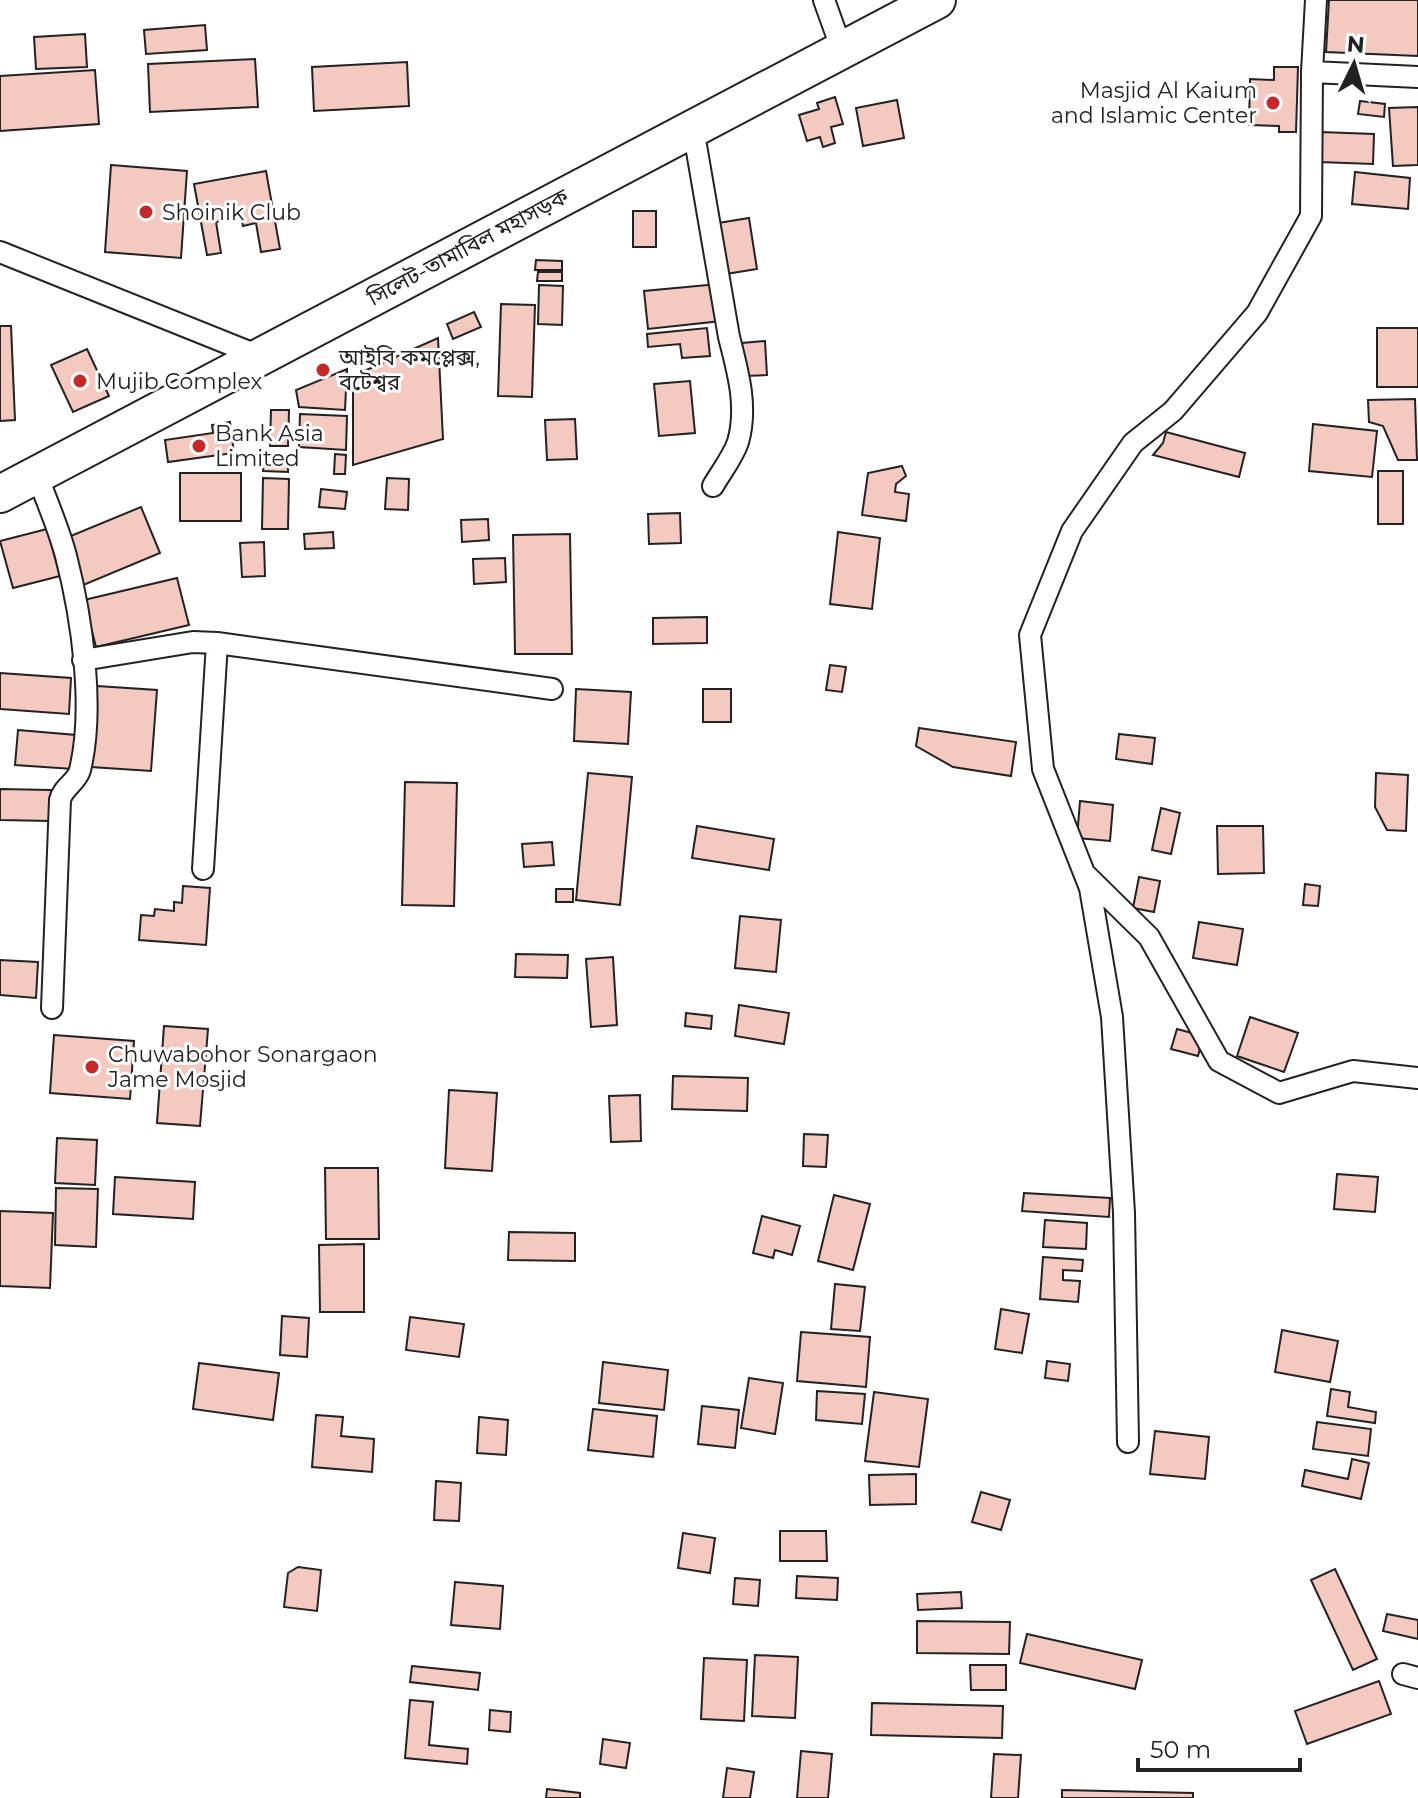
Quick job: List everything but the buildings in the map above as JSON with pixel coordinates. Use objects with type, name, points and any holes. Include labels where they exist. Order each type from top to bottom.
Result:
[{"type":"highway","name":"সিলেট-তামাবিল মহাসড়ক","points":[[0,494],[937,0]]},
{"type":"street","points":[[824,0],[842,50]]},
{"type":"street","points":[[1128,1442],[1124,1213],[1112,1017],[1090,888],[1043,769],[1030,635],[1072,531],[1133,443],[1173,411],[1257,313],[1311,216],[1316,0]]},
{"type":"street","points":[[1312,72],[1418,77]]},
{"type":"street","points":[[693,128],[743,405],[737,444],[713,486]]},
{"type":"street","points":[[0,252],[259,356]]},
{"type":"street","points":[[37,475],[65,554],[76,600],[88,715],[79,775],[62,793],[60,800],[52,1008]]},
{"type":"street","points":[[83,660],[193,642],[217,643],[552,689]]},
{"type":"street","points":[[203,869],[217,643]]},
{"type":"street","points":[[1083,873],[1149,937],[1219,1061],[1279,1093],[1353,1071],[1418,1078]]},
{"type":"place","name":"Masjid Al Kaium and Islamic Center","points":[[1273,103]]},
{"type":"place","name":"Shoinik Club","points":[[146,212]]},
{"type":"place","name":"আইবি কমপ্লেক্স, বটেশ্বর","points":[[323,370]]},
{"type":"place","name":"Mujib Complex","points":[[80,381]]},
{"type":"place","name":"Bank Asia Limited","points":[[199,446]]},
{"type":"place","name":"Chuwabohor Sonargaon Jame Mosjid","points":[[92,1067]]}]
